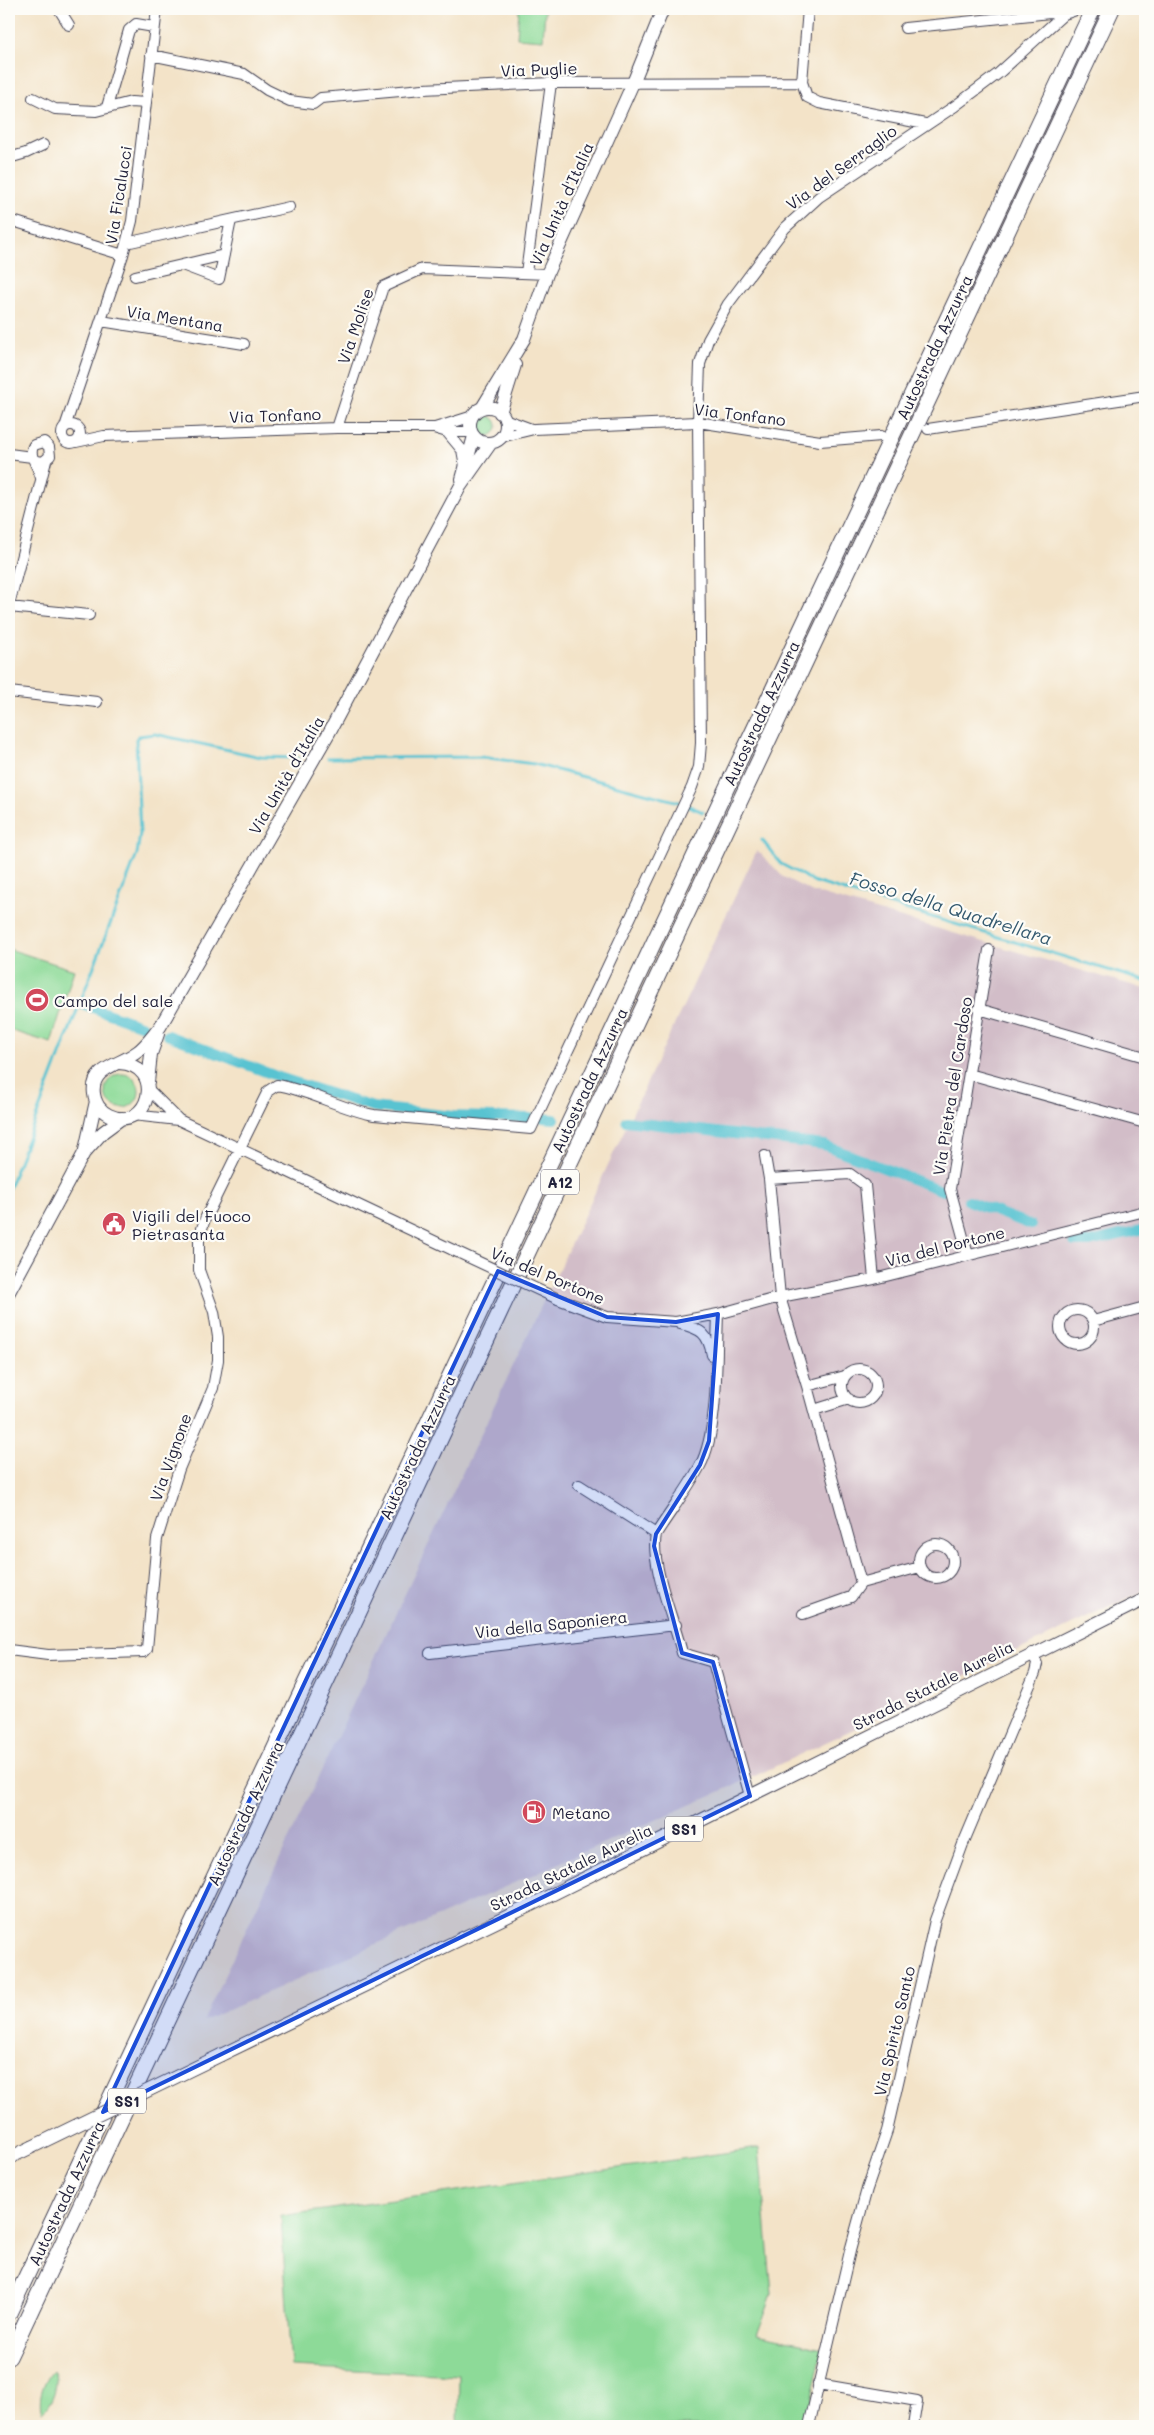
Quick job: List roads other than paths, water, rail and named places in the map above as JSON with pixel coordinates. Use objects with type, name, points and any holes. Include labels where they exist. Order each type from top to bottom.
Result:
[{"type":"highway","name":"Autostrada Azzurra","points":[[9,2313],[1093,9]]},
{"type":"highway","name":"Autostrada Azzurra","points":[[9,2356],[1112,9]]},
{"type":"main road","name":"Via Unità d'Italia","points":[[477,412],[524,339],[547,274],[633,83],[663,9]]},
{"type":"main road","points":[[502,416],[524,339]]},
{"type":"main road","points":[[494,408],[502,416],[506,426],[460,487],[473,434],[470,424],[477,412],[494,408]]},
{"type":"main road","points":[[473,434],[482,442],[496,440]]},
{"type":"main road","name":"Via Unità d'Italia","points":[[119,1063],[138,1052],[160,1027],[330,731],[460,487]]},
{"type":"main road","points":[[9,1292],[84,1153],[103,1132],[143,1108],[148,1087],[151,1054],[160,1027]]},
{"type":"main road","points":[[84,1153],[96,1101],[94,1090],[100,1074],[108,1066],[119,1063],[137,1068],[148,1087]]},
{"type":"main road","points":[[96,1101],[106,1114],[128,1117]]},
{"type":"main road","name":"Strada Statale Aurelia","points":[[9,2158],[531,1905],[1032,1653],[1145,1599]]},
{"type":"street","points":[[59,9],[69,25]]},
{"type":"street","name":"Via Ficalucci","points":[[64,430],[123,255],[132,221],[157,9]]},
{"type":"street","points":[[808,9],[802,82],[807,97],[819,104],[925,124]]},
{"type":"street","name":"Via del Serraglio","points":[[905,28],[1050,13],[1064,14],[1079,9]]},
{"type":"street","name":"Via del Serraglio","points":[[241,1149],[268,1091],[277,1085],[290,1087],[352,1111],[374,1115],[531,1129],[692,787],[699,767],[701,743],[698,422],[700,364],[708,340],[728,304],[785,228],[820,197],[925,124],[955,106],[999,73],[1064,14]]},
{"type":"street","points":[[107,107],[129,30],[136,24],[154,27]]},
{"type":"street","name":"Via Puglie","points":[[151,55],[244,74],[267,90],[290,101],[313,104],[321,98],[414,89],[551,83],[802,82]]},
{"type":"street","points":[[526,273],[551,83]]},
{"type":"street","points":[[33,98],[55,109],[96,111],[131,102],[146,103]]},
{"type":"street","points":[[9,158],[43,145]]},
{"type":"street","points":[[126,243],[289,207]]},
{"type":"street","points":[[182,265],[220,279],[231,220]]},
{"type":"street","points":[[13,221],[123,255]]},
{"type":"street","points":[[135,276],[224,255]]},
{"type":"street","name":"Via Molise","points":[[337,428],[383,287],[422,269],[547,274]]},
{"type":"street","name":"Via Mentana","points":[[101,321],[244,344]]},
{"type":"street","points":[[928,429],[1145,396]]},
{"type":"street","points":[[12,454],[39,456],[80,437],[70,408]]},
{"type":"street","points":[[434,428],[477,412]]},
{"type":"street","points":[[502,416],[514,424],[534,429]]},
{"type":"street","name":"Via Tonfano","points":[[534,429],[698,422],[820,441],[881,436]]},
{"type":"street","points":[[39,456],[49,446],[44,442],[71,425],[78,429],[104,436]]},
{"type":"street","name":"Via Tonfano","points":[[104,436],[337,428],[434,428],[447,432],[473,434]]},
{"type":"street","points":[[496,440],[534,429]]},
{"type":"street","points":[[64,430],[63,438],[72,442],[104,436]]},
{"type":"street","points":[[447,432],[462,450],[465,467]]},
{"type":"street","points":[[39,456],[42,481],[9,606],[89,615]]},
{"type":"street","points":[[9,692],[97,702]]},
{"type":"street","name":"Via Pietra del Cardoso","points":[[968,1255],[950,1189],[989,950]]},
{"type":"street","points":[[979,1009],[1145,1057]]},
{"type":"street","points":[[969,1074],[1145,1123]]},
{"type":"street","name":"Via del Portone","points":[[148,1087],[179,1120],[558,1299],[607,1317],[676,1322],[718,1314],[780,1297],[874,1279],[1145,1211]]},
{"type":"street","points":[[128,1117],[179,1120]]},
{"type":"street","name":"Via Vignone","points":[[9,1650],[48,1655],[144,1652],[147,1649],[157,1539],[179,1469],[214,1388],[218,1360],[218,1337],[214,1312],[199,1270],[199,1238],[206,1219],[241,1149]]},
{"type":"street","points":[[765,1156],[769,1179],[780,1297],[814,1410],[860,1583]]},
{"type":"street","points":[[769,1179],[850,1174],[865,1185],[874,1279]]},
{"type":"street","points":[[1093,1321],[1145,1307]]},
{"type":"street","points":[[718,1314],[716,1371],[709,1441],[700,1465],[656,1534],[654,1546],[657,1570],[676,1625],[682,1652],[714,1662],[750,1796]]},
{"type":"street","points":[[676,1322],[697,1328],[709,1340],[716,1371]]},
{"type":"street","points":[[807,1386],[845,1376],[849,1372],[860,1369],[871,1373],[876,1383],[876,1389],[870,1399],[859,1402],[849,1399],[814,1410]]},
{"type":"street","points":[[845,1376],[842,1386],[849,1399]]},
{"type":"street","points":[[579,1485],[656,1534]]},
{"type":"street","points":[[803,1614],[851,1598],[860,1583],[920,1567]]},
{"type":"street","name":"Via della Saponiera","points":[[430,1653],[676,1625]]},
{"type":"street","name":"Via Spirito Santo","points":[[809,2426],[857,2224],[887,2131],[935,1920],[963,1844],[1035,1673],[1037,1664],[1032,1653]]},
{"type":"street","points":[[818,2384],[917,2402],[913,2426]]},
{"type":"waterway","name":"Fosso della Quadrellara","points":[[9,1188],[137,854],[140,834],[136,739],[139,736],[155,734],[261,757],[298,758]]},
{"type":"waterway","name":"Fosso della Quadrellara","points":[[328,758],[481,757],[534,764],[679,802]]},
{"type":"waterway","name":"Fosso della Quadrellara","points":[[689,806],[703,812]]},
{"type":"waterway","name":"Fosso della Quadrellara","points":[[762,840],[781,864],[815,882],[1145,981]]},
{"type":"waterway","points":[[79,1003],[143,1026]]},
{"type":"waterway","points":[[167,1035],[279,1077],[373,1107],[454,1116],[530,1118]]},
{"type":"waterway","points":[[542,1118],[554,1119]]},
{"type":"waterway","points":[[626,1121],[824,1145],[943,1191]]},
{"type":"waterway","points":[[968,1201],[1031,1225]]},
{"type":"waterway","points":[[1074,1242],[1090,1242],[1145,1229]]},
{"type":"place","name":"Campo del sale","points":[[37,1000]]},
{"type":"place","name":"Vigili del Fuoco Pietrasanta","points":[[114,1224]]},
{"type":"place","name":"Metano","points":[[534,1812]]}]
